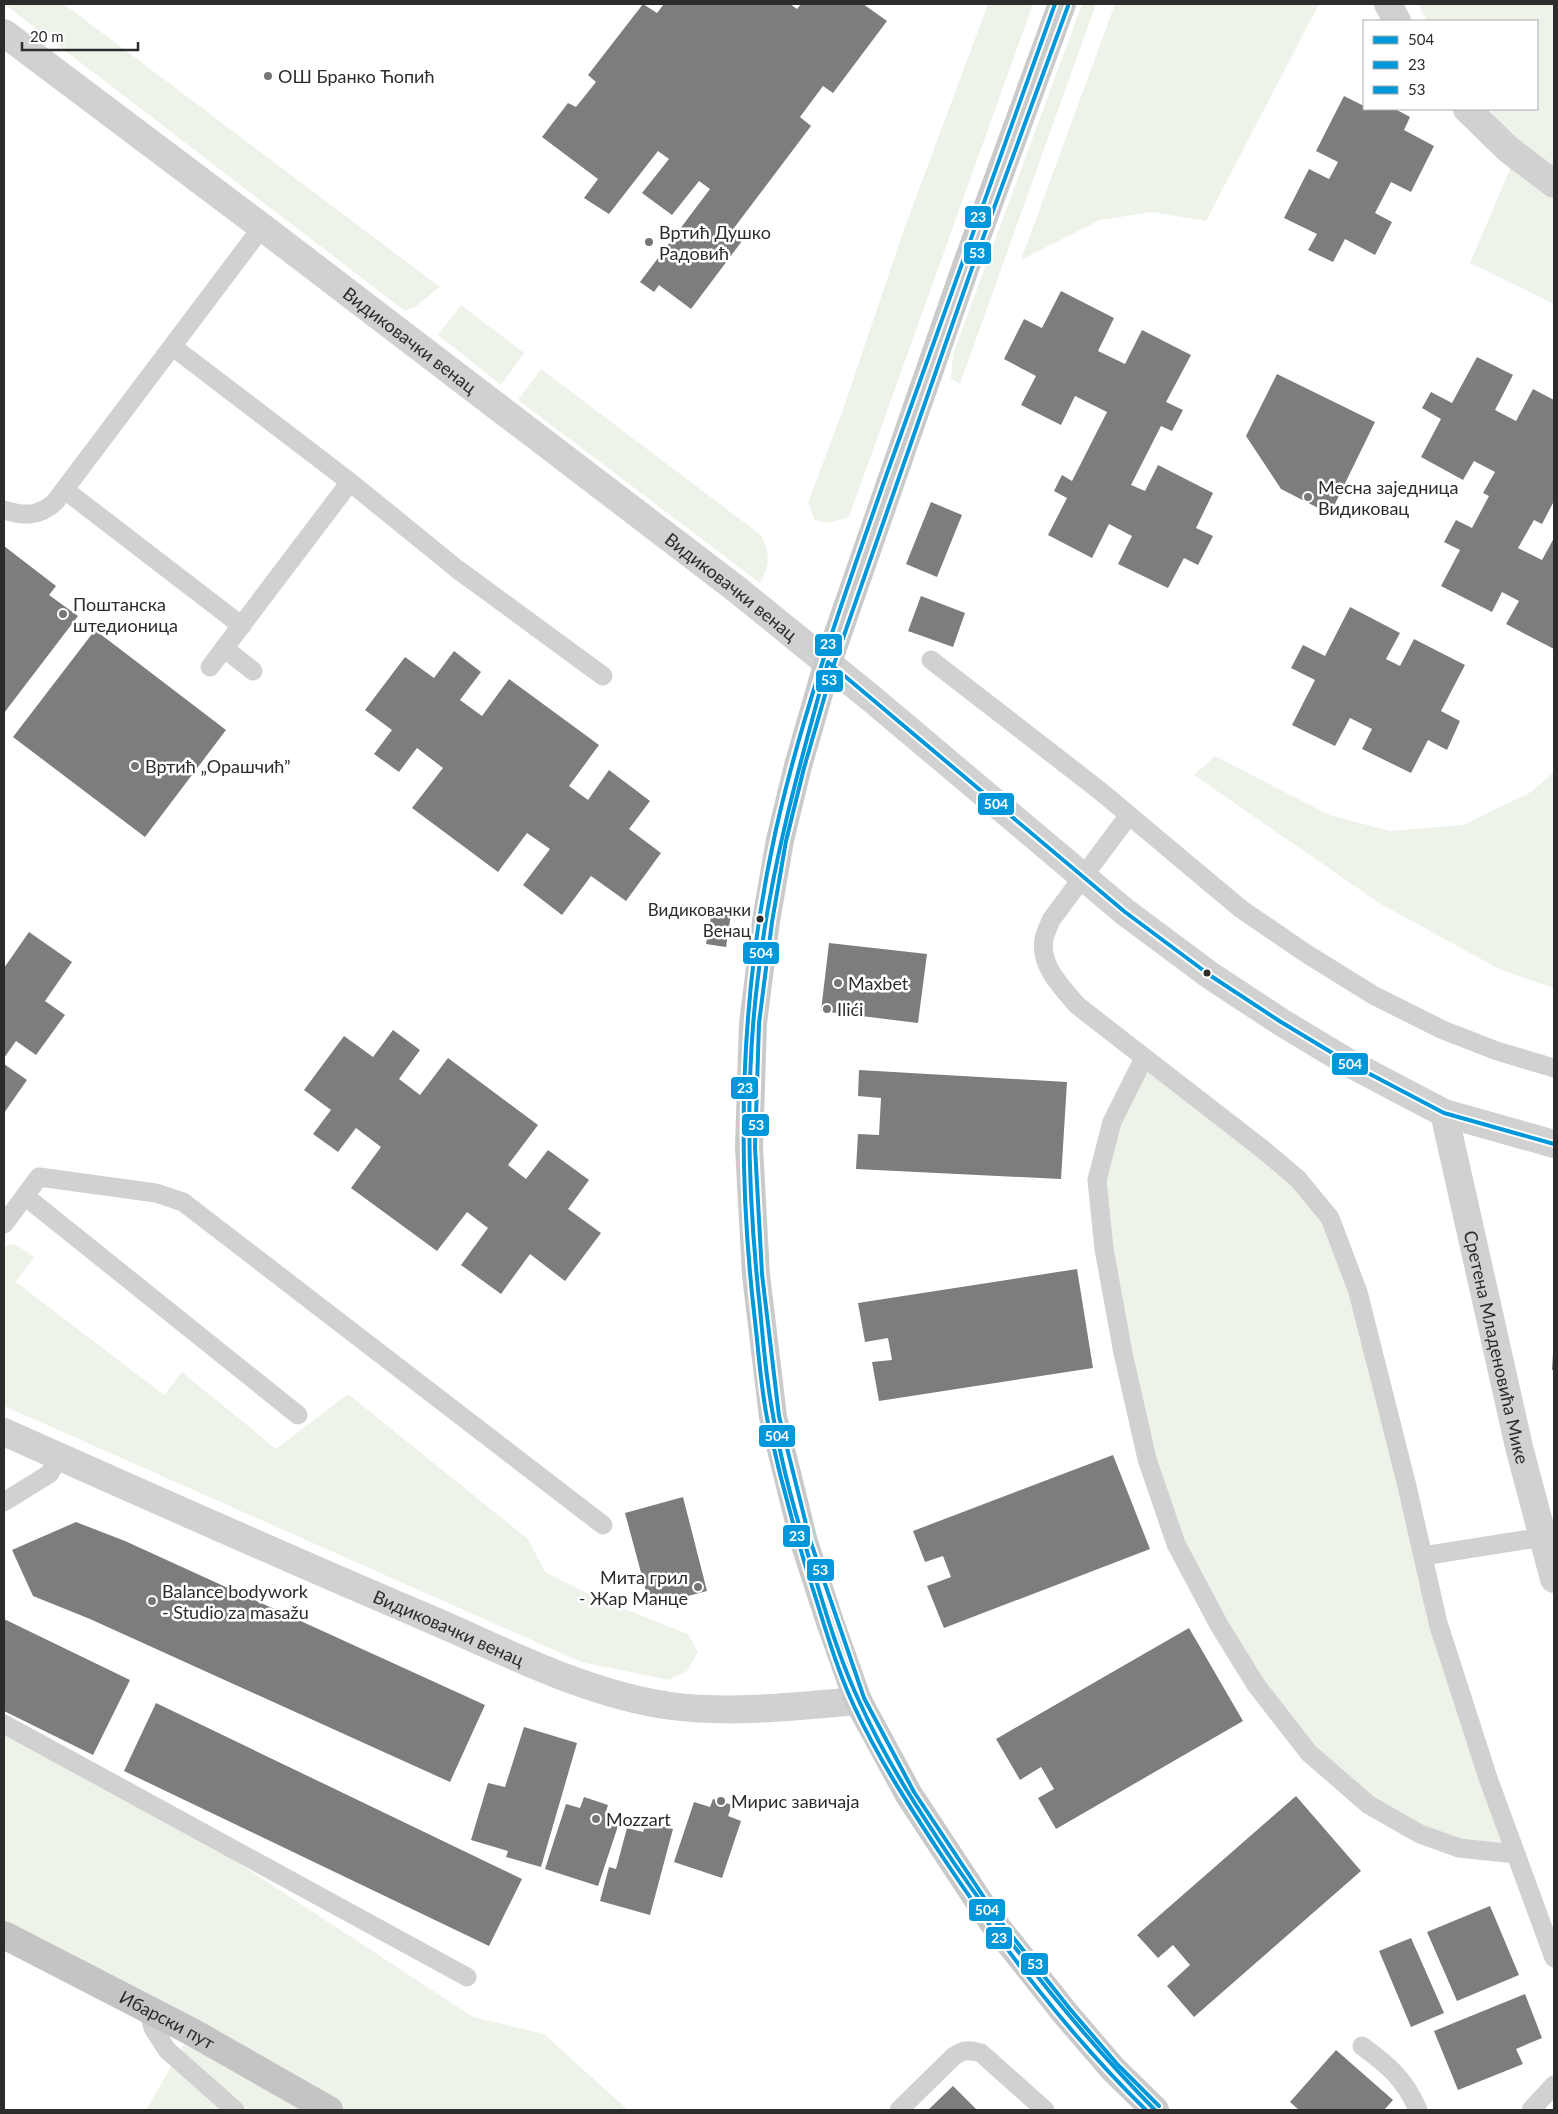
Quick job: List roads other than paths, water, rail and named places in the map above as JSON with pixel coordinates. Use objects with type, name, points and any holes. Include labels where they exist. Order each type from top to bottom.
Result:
[{"type":"main road","points":[[1062,4],[966,266],[828,662],[780,840],[766,920],[753,1024],[750,1147],[756,1276],[773,1417],[804,1542],[828,1619],[858,1701],[909,1795],[992,1921],[1113,2069],[1155,2110]]},
{"type":"main road","name":"Ибарски пут","points":[[4,1935],[148,2009],[329,2110]]},
{"type":"street","points":[[1388,4],[1396,20]]},
{"type":"street","name":"Видиковачки венац","points":[[4,33],[743,594],[828,662],[1125,912],[1211,976],[1281,1022],[1349,1063],[1444,1113],[1554,1144]]},
{"type":"street","points":[[1468,110],[1508,148],[1554,184]]},
{"type":"street","name":"Сретена Младеновића Мике","points":[[1444,1113],[1519,1447],[1554,1579]]},
{"type":"street","name":"Видиковачки венац","points":[[4,1432],[286,1557],[574,1681],[628,1697],[670,1706],[709,1709],[745,1709],[858,1701]]},
{"type":"lane","points":[[4,510],[28,516],[49,508],[65,490],[262,227]]},
{"type":"lane","points":[[173,347],[350,482],[457,569],[604,676]]},
{"type":"lane","points":[[210,668],[350,482]]},
{"type":"lane","points":[[65,490],[242,626]]},
{"type":"lane","points":[[224,648],[253,671]]},
{"type":"lane","points":[[932,660],[1129,815],[1241,909],[1373,995],[1443,1030],[1497,1051],[1554,1068]]},
{"type":"lane","points":[[1129,815],[1052,920],[1044,938],[1044,954],[1060,986],[1078,1006],[1266,1151],[1298,1179],[1330,1218],[1358,1292],[1438,1623],[1485,1768],[1554,1958]]},
{"type":"lane","points":[[1144,1058],[1112,1122],[1097,1180],[1104,1249],[1123,1353],[1148,1459],[1176,1544],[1219,1625],[1256,1685],[1309,1753],[1369,1805],[1420,1834],[1460,1848],[1515,1854]]},
{"type":"lane","points":[[4,1224],[26,1197],[39,1177],[156,1193],[183,1202],[602,1524]]},
{"type":"lane","points":[[26,1197],[298,1415]]},
{"type":"lane","points":[[4,1502],[49,1474],[60,1457]]},
{"type":"lane","points":[[1423,1556],[1543,1537]]},
{"type":"lane","points":[[4,1724],[467,1977]]},
{"type":"lane","points":[[148,2009],[153,2028],[167,2050],[235,2110]]},
{"type":"lane","points":[[1362,2046],[1388,2065],[1399,2077],[1418,2110]]},
{"type":"lane","points":[[899,2110],[953,2057],[960,2052],[969,2050],[981,2053],[1046,2110]]},
{"type":"lane","points":[[1531,2110],[1554,2085]]},
{"type":"place","name":"ОШ Бранко Ћопић","points":[[268,76]]},
{"type":"place","name":"Вртић Душко Радовић","points":[[649,242]]},
{"type":"place","name":"Месна заједница Видиковац","points":[[1308,497]]},
{"type":"place","name":"Поштанска штедионица","points":[[63,614]]},
{"type":"place","name":"Вртић „Орашчић”","points":[[135,766]]},
{"type":"place","name":"Видиковачки Венац","points":[[760,919]]},
{"type":"place","name":"Maxbet","points":[[838,983]]},
{"type":"place","name":"Ilići","points":[[827,1009]]},
{"type":"place","name":"Мита грил - Жар Манце","points":[[698,1587]]},
{"type":"place","name":"Balance bodywork - Studio za masažu","points":[[152,1601]]},
{"type":"place","name":"Мирис завичаја","points":[[721,1801]]},
{"type":"place","name":"Mozzart","points":[[596,1819]]}]
